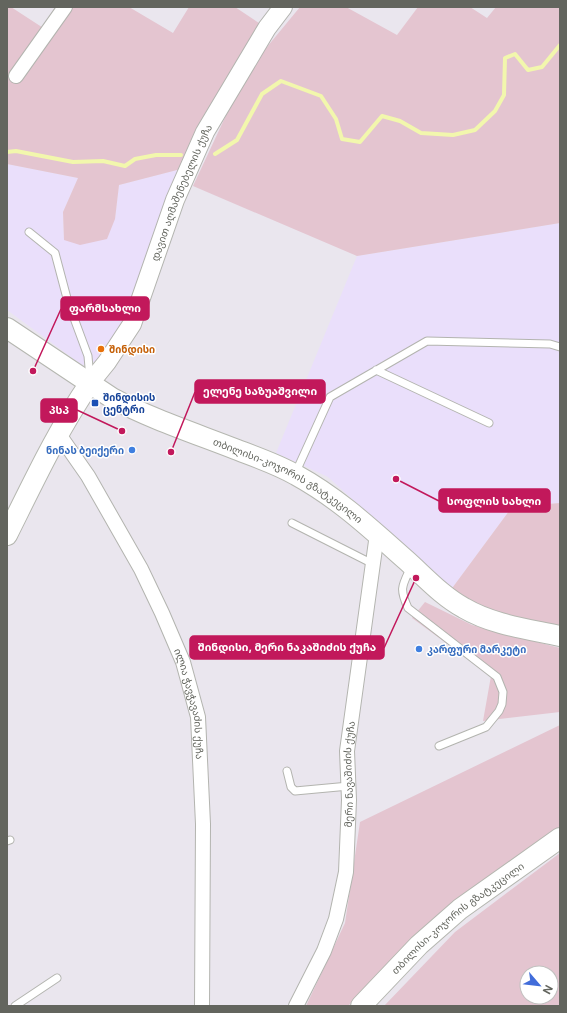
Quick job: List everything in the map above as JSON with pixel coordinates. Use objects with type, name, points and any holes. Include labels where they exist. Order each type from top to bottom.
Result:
[{"type":"main road","name":"თბილისი-კოჯორის გზატკეცილი","points":[[7,328],[112,398],[138,411],[249,454],[295,474],[340,503],[377,534],[446,597],[466,609],[489,620],[560,636]]},
{"type":"main road","points":[[7,535],[58,433],[90,384]]},
{"type":"main road","name":"თბილისი-კოჯორის გზატკეცილი","points":[[361,1006],[419,945],[460,909],[560,838]]},
{"type":"street","points":[[16,76],[65,7]]},
{"type":"street","name":"დავით აღმაშენებელის ქუჩა","points":[[90,384],[107,362],[132,324],[175,200],[205,132],[267,28],[283,7]]},
{"type":"street","name":"ილია ჭავჭავაძის ქუჩა","points":[[58,433],[88,476],[141,569],[183,662],[198,717],[203,824],[202,1006]]},
{"type":"street","name":"მერი ნავაშიძის ქუჩა","points":[[296,1006],[324,951],[336,919],[346,872],[349,800],[347,751],[377,534]]},
{"type":"lane","points":[[29,232],[55,253],[68,302],[88,356],[90,384]]},
{"type":"lane","points":[[295,474],[330,398],[427,341],[550,344],[560,347]]},
{"type":"lane","points":[[376,370],[489,423]]},
{"type":"lane","points":[[292,523],[373,564]]},
{"type":"lane","points":[[412,566],[402,586],[408,608],[497,677],[503,692],[502,704],[499,711],[486,727],[439,746]]},
{"type":"lane","points":[[287,771],[291,787],[295,791],[348,786]]},
{"type":"lane","points":[[15,1006],[57,978]]},
{"type":"shaded area","points":[[7,7],[11,7],[54,35],[72,7],[129,7],[173,33],[189,7],[235,7],[259,23],[199,126],[181,169],[119,185],[115,219],[107,239],[80,245],[64,240],[63,212],[78,178],[7,164]]},
{"type":"shaded area","points":[[300,7],[346,7],[397,35],[418,7],[470,7],[487,18],[496,7],[560,7],[560,223],[357,256],[193,186],[236,94],[262,53]]},
{"type":"shaded area","points":[[7,164],[78,178],[63,212],[64,240],[115,219],[119,185],[181,169],[124,322],[96,361],[82,365],[7,310]]},
{"type":"shaded area","points":[[560,223],[560,503],[512,507],[450,591],[419,560],[328,477],[276,453],[357,256]]},
{"type":"shaded area","points":[[560,503],[560,629],[500,617],[450,591],[512,507]]},
{"type":"shaded area","points":[[425,602],[472,625],[560,648],[560,712],[483,721],[491,676],[412,618]]},
{"type":"shaded area","points":[[560,725],[560,827],[438,915],[348,1006],[306,1006],[345,923],[360,822]]},
{"type":"shaded area","points":[[560,853],[560,1006],[384,1006],[455,932]]},
{"type":"waterway","points":[[215,154],[237,140],[262,94],[281,81],[321,96],[336,119],[342,139],[360,142],[382,116],[400,121],[421,133],[453,135],[475,130],[495,111],[504,95],[505,58],[515,54],[528,70],[542,67],[560,45]]},
{"type":"waterway","points":[[7,152],[16,151],[73,162],[103,161],[125,166],[135,159],[156,155],[181,155]]},
{"type":"place","name":"შინდისი","points":[[101,349]]},
{"type":"place","name":"ფარმსახლი","points":[[33,371]]},
{"type":"place","name":"შინდისის ცენტრი","points":[[95,403]]},
{"type":"place","name":"პსპ","points":[[122,431]]},
{"type":"place","name":"ნინას ბეიქერი","points":[[132,450]]},
{"type":"place","name":"ელენე საზუაშვილი","points":[[171,452]]},
{"type":"place","name":"სოფლის სახლი","points":[[396,479]]},
{"type":"place","name":"შინდისი, მერი ნაკაშიძის ქუჩა","points":[[416,578]]},
{"type":"place","name":"კარფური მარკეტი","points":[[419,649]]}]
